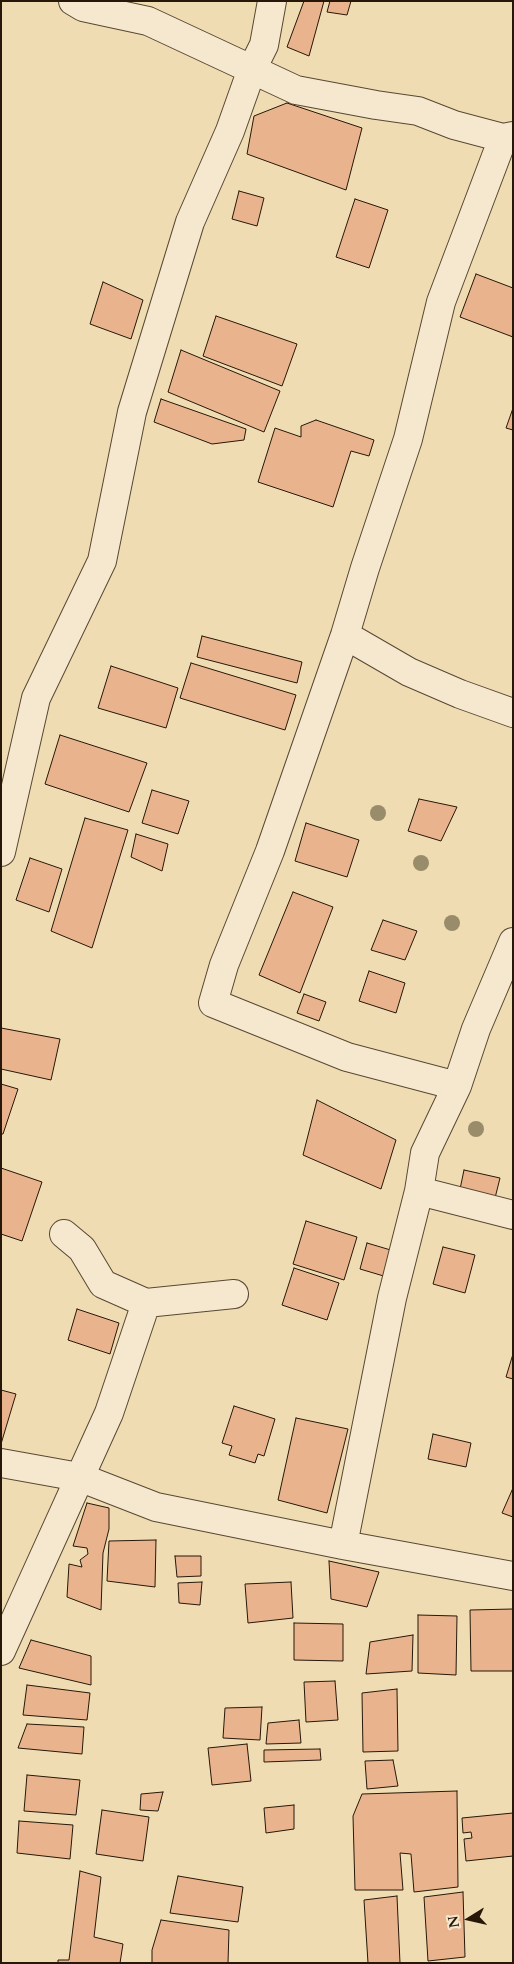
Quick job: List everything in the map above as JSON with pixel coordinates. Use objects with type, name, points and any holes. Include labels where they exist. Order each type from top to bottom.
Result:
[{"type":"street","points":[[73,1],[83,7],[148,21],[296,90],[418,111],[454,125],[508,137],[441,302],[408,439],[345,635],[270,851],[224,965],[213,1003],[347,1057],[457,1086]]},
{"type":"street","points":[[1,852],[36,698],[102,561],[132,412],[190,222],[230,132],[252,69],[264,45],[272,1]]},
{"type":"street","points":[[345,635],[409,672],[460,694],[513,713]]},
{"type":"street","points":[[343,1544],[392,1298],[419,1192],[425,1153],[457,1086],[476,1029],[513,942]]},
{"type":"street","points":[[419,1192],[513,1215]]},
{"type":"street","points":[[64,1234],[82,1249],[103,1284],[146,1302],[234,1294]]},
{"type":"street","points":[[1,1651],[110,1412],[146,1302]]},
{"type":"street","points":[[1,1463],[79,1477],[156,1507],[513,1576]]},
{"type":"building","points":[[304,1],[324,1],[309,56],[287,47]]},
{"type":"building","points":[[330,1],[351,1],[347,15],[327,12]]},
{"type":"building","points":[[287,103],[362,128],[346,190],[247,154],[254,116]]},
{"type":"building","points":[[239,191],[264,198],[257,226],[232,219]]},
{"type":"building","points":[[355,199],[388,210],[369,268],[336,257]]},
{"type":"building","points":[[476,274],[513,288],[513,337],[460,317]]},
{"type":"building","points":[[103,282],[143,300],[131,339],[90,324]]},
{"type":"building","points":[[216,316],[297,344],[282,386],[203,356]]},
{"type":"building","points":[[181,350],[280,391],[264,432],[168,392]]},
{"type":"building","points":[[161,399],[246,429],[244,440],[212,444],[154,422]]},
{"type":"building","points":[[513,412],[513,430],[506,428]]},
{"type":"building","points":[[316,420],[374,440],[369,456],[351,451],[333,507],[258,482],[275,428],[301,437],[301,426]]},
{"type":"building","points":[[202,636],[302,662],[297,683],[197,657]]},
{"type":"building","points":[[191,663],[296,695],[285,730],[180,698]]},
{"type":"building","points":[[111,666],[178,688],[166,728],[98,708]]},
{"type":"building","points":[[60,735],[147,763],[129,812],[45,784]]},
{"type":"building","points":[[152,790],[189,801],[178,834],[142,823]]},
{"type":"building","points":[[419,799],[457,807],[441,841],[408,831]]},
{"type":"building","points":[[85,818],[128,830],[92,948],[51,931]]},
{"type":"building","points":[[306,823],[359,840],[347,877],[295,861]]},
{"type":"building","points":[[136,834],[168,844],[162,871],[131,857]]},
{"type":"building","points":[[30,858],[62,869],[49,912],[16,900]]},
{"type":"building","points":[[293,892],[333,907],[300,993],[259,975]]},
{"type":"building","points":[[383,920],[417,931],[405,960],[371,950]]},
{"type":"building","points":[[369,971],[405,983],[396,1013],[359,1001]]},
{"type":"building","points":[[304,994],[326,1002],[319,1021],[297,1013]]},
{"type":"building","points":[[1,1028],[60,1039],[51,1080],[1,1069]]},
{"type":"building","points":[[1,1084],[18,1089],[3,1134],[1,1134]]},
{"type":"building","points":[[317,1100],[396,1140],[381,1189],[303,1155]]},
{"type":"building","points":[[1,1168],[42,1182],[22,1241],[1,1234]]},
{"type":"building","points":[[464,1170],[500,1178],[494,1202],[459,1194]]},
{"type":"building","points":[[306,1221],[357,1237],[344,1280],[293,1264]]},
{"type":"building","points":[[367,1243],[394,1251],[387,1277],[360,1269]]},
{"type":"building","points":[[443,1247],[475,1255],[465,1293],[433,1284]]},
{"type":"building","points":[[294,1268],[339,1283],[327,1320],[282,1305]]},
{"type":"building","points":[[77,1309],[119,1323],[110,1354],[68,1340]]},
{"type":"building","points":[[513,1354],[513,1379],[506,1377]]},
{"type":"building","points":[[1,1390],[16,1394],[1,1444]]},
{"type":"building","points":[[234,1406],[275,1419],[264,1456],[258,1454],[255,1463],[229,1455],[232,1446],[222,1443]]},
{"type":"building","points":[[296,1418],[348,1429],[327,1513],[278,1500]]},
{"type":"building","points":[[433,1434],[471,1443],[466,1467],[428,1459]]},
{"type":"building","points":[[513,1488],[513,1517],[502,1513]]},
{"type":"building","points":[[87,1503],[109,1508],[109,1529],[103,1553],[101,1610],[67,1597],[69,1564],[82,1567],[80,1560],[88,1554],[87,1548],[73,1546]]},
{"type":"building","points":[[156,1540],[155,1587],[107,1581],[109,1541]]},
{"type":"building","points":[[175,1556],[201,1556],[201,1576],[177,1577]]},
{"type":"building","points":[[329,1561],[379,1572],[367,1607],[331,1599]]},
{"type":"building","points":[[202,1582],[200,1605],[179,1603],[178,1583]]},
{"type":"building","points":[[291,1582],[293,1618],[248,1623],[245,1584]]},
{"type":"building","points":[[513,1609],[513,1671],[471,1671],[470,1610]]},
{"type":"building","points":[[418,1615],[457,1616],[456,1675],[418,1673]]},
{"type":"building","points":[[294,1623],[343,1624],[343,1661],[294,1660]]},
{"type":"building","points":[[413,1635],[412,1671],[366,1674],[370,1642]]},
{"type":"building","points":[[31,1640],[91,1656],[91,1685],[19,1668]]},
{"type":"building","points":[[335,1681],[338,1720],[306,1722],[304,1682]]},
{"type":"building","points":[[27,1685],[90,1693],[87,1720],[23,1715]]},
{"type":"building","points":[[397,1689],[398,1751],[363,1752],[362,1693]]},
{"type":"building","points":[[262,1707],[260,1740],[223,1738],[225,1708]]},
{"type":"building","points":[[299,1720],[301,1743],[266,1744],[268,1723]]},
{"type":"building","points":[[27,1724],[84,1727],[82,1754],[18,1748]]},
{"type":"building","points":[[247,1744],[251,1781],[212,1785],[208,1748]]},
{"type":"building","points":[[320,1749],[321,1760],[264,1762],[264,1750]]},
{"type":"building","points":[[393,1760],[398,1786],[367,1789],[365,1761]]},
{"type":"building","points":[[27,1775],[80,1780],[76,1815],[24,1811]]},
{"type":"building","points":[[457,1791],[458,1887],[414,1892],[411,1854],[400,1853],[403,1890],[355,1890],[353,1816],[362,1794]]},
{"type":"building","points":[[163,1792],[158,1811],[140,1810],[141,1794]]},
{"type":"building","points":[[294,1805],[294,1829],[266,1833],[264,1808]]},
{"type":"building","points":[[102,1810],[149,1817],[143,1861],[96,1854]]},
{"type":"building","points":[[513,1813],[513,1856],[466,1861],[464,1839],[472,1838],[471,1832],[463,1833],[462,1818]]},
{"type":"building","points":[[19,1821],[73,1825],[70,1859],[17,1853]]},
{"type":"building","points":[[80,1871],[101,1877],[94,1937],[123,1944],[120,1963],[58,1963],[58,1960],[69,1960]]},
{"type":"building","points":[[178,1876],[243,1887],[238,1922],[170,1913]]},
{"type":"building","points":[[463,1892],[465,1957],[428,1961],[424,1897]]},
{"type":"building","points":[[397,1896],[400,1963],[368,1963],[364,1900]]},
{"type":"building","points":[[161,1920],[229,1930],[228,1963],[152,1963],[152,1950]]}]
